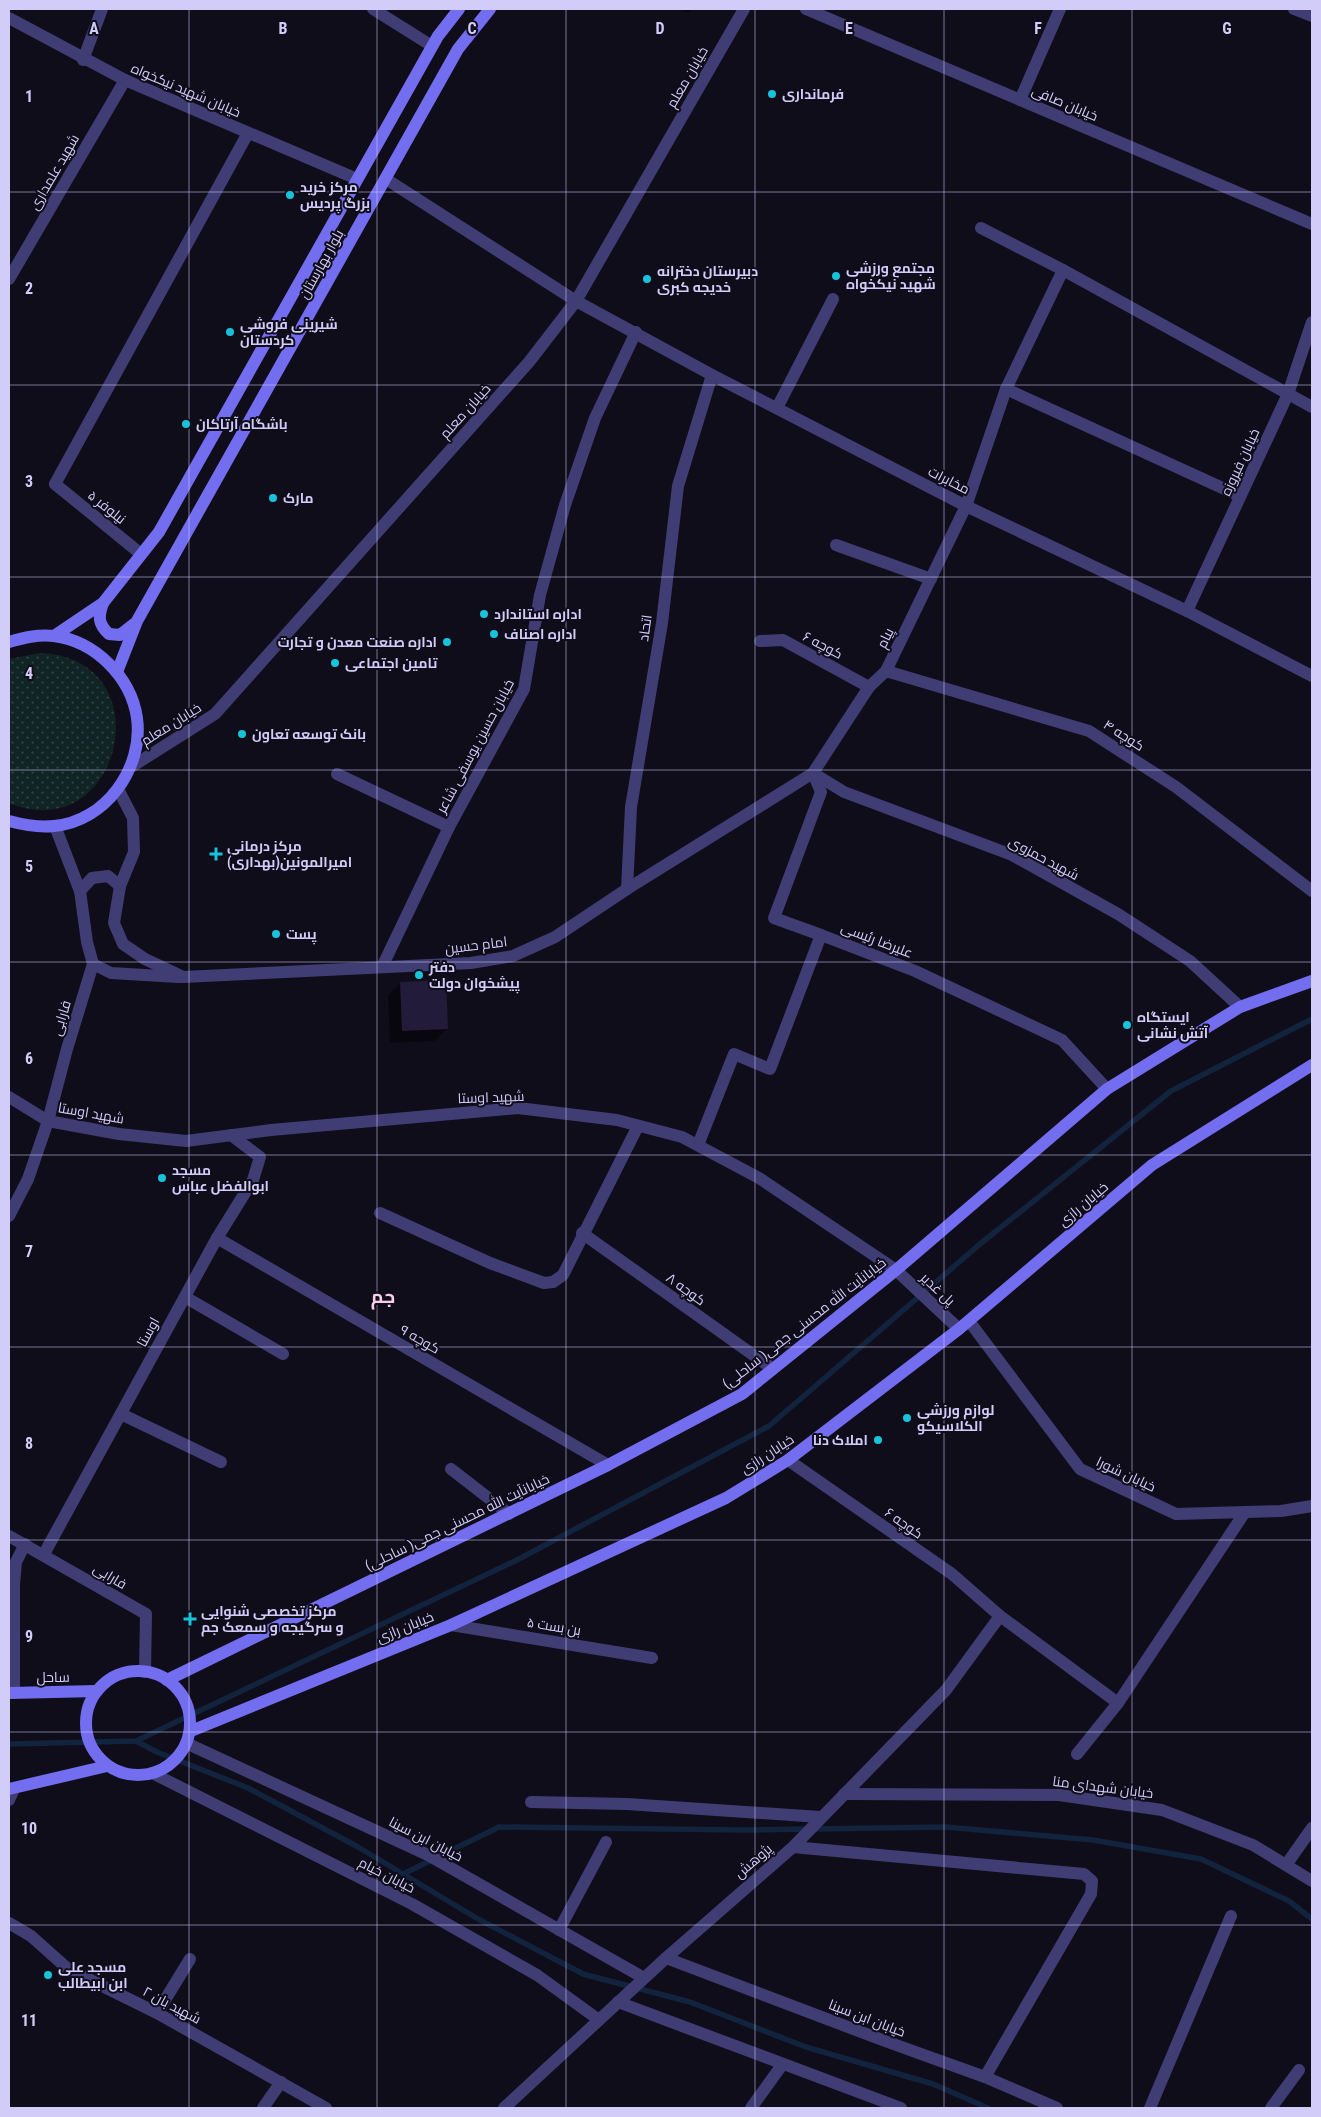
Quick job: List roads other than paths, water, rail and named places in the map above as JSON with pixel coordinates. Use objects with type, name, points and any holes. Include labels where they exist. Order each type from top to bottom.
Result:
[{"type":"main road","name":"بلوار بهارستان","points":[[54,636],[103,603],[159,532],[432,46],[460,9]]},
{"type":"main road","name":"بلوار بهارستان","points":[[117,672],[137,621],[458,49],[490,9]]},
{"type":"main road","points":[[103,603],[98,617],[102,627],[109,634],[120,635],[137,621]]},
{"type":"main road","points":[[9,642],[29,636],[54,636],[78,642],[100,654],[117,672],[130,694],[137,718],[137,743],[131,767],[118,789],[101,807],[79,820],[55,826],[30,826],[9,821]]},
{"type":"main road","name":"خیابانآیت الله محسنی جمی( ساحلی)","points":[[167,1680],[608,1465],[742,1394],[896,1270],[1107,1089],[1240,1007],[1312,981]]},
{"type":"main road","name":"خیابان رازی","points":[[188,1737],[451,1624],[726,1498],[788,1460],[964,1325],[1152,1165],[1312,1065]]},
{"type":"main road","points":[[145,1672],[167,1680],[183,1695],[189,1707],[188,1737],[172,1762],[157,1770],[129,1774],[108,1766],[98,1758],[90,1743],[85,1725],[89,1704],[97,1691],[112,1678],[122,1673],[145,1672]]},
{"type":"main road","name":"ساحل","points":[[11,1693],[97,1691]]},
{"type":"main road","points":[[10,1793],[108,1766]]},
{"type":"street","points":[[82,60],[102,9]]},
{"type":"street","points":[[373,9],[432,46]]},
{"type":"street","name":"خیابان معلم","points":[[131,767],[215,714],[529,362],[576,301],[744,9]]},
{"type":"street","name":"خیابان صافی","points":[[806,9],[1312,224]]},
{"type":"street","points":[[1020,100],[1060,9]]},
{"type":"street","points":[[1294,9],[1312,16]]},
{"type":"street","name":"خیابان شهید نیکخواه","points":[[9,18],[82,60],[125,80],[357,179]]},
{"type":"street","name":"شهید علمداری","points":[[9,279],[125,80]]},
{"type":"street","name":"نیلوفر ۵","points":[[142,554],[54,484],[248,132]]},
{"type":"street","name":"مخابرات","points":[[386,179],[576,301],[712,375],[966,506],[1187,611],[1312,676]]},
{"type":"street","points":[[981,228],[1063,270],[1312,407]]},
{"type":"street","name":"پیام","points":[[813,773],[870,687],[886,671],[966,506],[1006,390],[1063,270]]},
{"type":"street","points":[[777,408],[833,299]]},
{"type":"street","name":"خیابان فیروزه","points":[[1187,611],[1288,394],[1312,322]]},
{"type":"street","name":"خیابان حسین یوسفی شاعر","points":[[382,967],[449,827],[524,689],[540,596],[565,505],[595,418],[636,332]]},
{"type":"street","name":"اتحاد","points":[[627,889],[631,807],[662,623],[678,486],[712,375]]},
{"type":"street","points":[[1006,390],[1240,496]]},
{"type":"street","points":[[836,545],[931,579]]},
{"type":"street","name":"کوچه ۶","points":[[760,641],[783,640],[870,687]]},
{"type":"street","name":"کوچه ۴","points":[[886,671],[1090,731],[1176,787],[1311,885]]},
{"type":"street","points":[[813,773],[821,792],[774,918],[821,935]]},
{"type":"street","name":"امام حسین","points":[[93,964],[111,973],[183,977],[471,963],[513,956],[555,937],[627,889],[813,773]]},
{"type":"street","name":"شهید حمزوی","points":[[813,773],[844,792],[1012,856],[1118,914],[1190,961],[1240,1007]]},
{"type":"street","points":[[337,774],[449,827]]},
{"type":"street","points":[[118,789],[133,818],[134,852],[120,886],[114,923],[123,944],[145,959],[183,977]]},
{"type":"street","points":[[55,826],[80,890],[86,942],[93,964]]},
{"type":"street","points":[[80,890],[92,878],[108,876],[120,886]]},
{"type":"street","name":"علیرضا رئیسی","points":[[698,1145],[734,1054],[770,1069],[821,935],[915,970],[1062,1040],[1107,1089]]},
{"type":"street","name":"فارابی","points":[[9,1216],[28,1179],[48,1121],[67,1049],[93,964]]},
{"type":"street","points":[[9,1097],[48,1121]]},
{"type":"street","name":"شهید اوستا","points":[[48,1121],[119,1134],[186,1141],[418,1116],[518,1108],[617,1120],[682,1137],[698,1145],[759,1178],[896,1270]]},
{"type":"street","points":[[380,1213],[490,1263],[544,1283],[553,1282],[563,1275],[582,1233],[638,1126]]},
{"type":"street","name":"اوستا","points":[[44,1554],[217,1238],[253,1180],[260,1157],[231,1135]]},
{"type":"street","name":"کوچه ۸","points":[[582,1233],[773,1370]]},
{"type":"street","name":"کوچه ۹","points":[[217,1238],[608,1465]]},
{"type":"street","name":"پل غدیر","points":[[896,1270],[964,1325]]},
{"type":"street","points":[[185,1297],[283,1354]]},
{"type":"street","name":"خیابان شورا","points":[[964,1325],[1080,1469],[1176,1514],[1281,1512],[1312,1506]]},
{"type":"street","points":[[121,1414],[222,1462]]},
{"type":"street","name":"کوچه ۶","points":[[788,1460],[952,1574],[1000,1616],[1118,1703]]},
{"type":"street","points":[[451,1469],[509,1514]]},
{"type":"street","points":[[1077,1754],[1118,1703],[1245,1512]]},
{"type":"street","name":"فارابی","points":[[9,1536],[44,1554],[146,1614],[145,1672]]},
{"type":"street","points":[[11,1693],[16,1562],[25,1544]]},
{"type":"street","name":"پژوهش","points":[[504,2108],[666,1958],[796,1843],[946,1690],[1000,1616]]},
{"type":"street","name":"بن بست ۵","points":[[451,1624],[652,1658]]},
{"type":"street","name":"خیابان ابن سینا","points":[[188,1737],[428,1855],[644,1978]]},
{"type":"street","name":"خیابان خیام","points":[[157,1770],[412,1904],[537,1975],[599,2020]]},
{"type":"street","name":"خیابان شهدای منا","points":[[844,1794],[1059,1795],[1162,1810],[1253,1845],[1312,1881]]},
{"type":"street","points":[[531,1802],[627,1804],[819,1818]]},
{"type":"street","points":[[1286,1865],[1312,1828]]},
{"type":"street","points":[[559,1930],[606,1842]]},
{"type":"street","points":[[796,1843],[1084,1874],[1092,1881],[1091,1894],[985,2077]]},
{"type":"street","points":[[1150,2108],[1231,1916]]},
{"type":"street","name":"شهید بان ۲","points":[[9,1922],[31,1936],[68,1969],[157,2013],[326,2108]]},
{"type":"street","name":"خیابان ابن سینا","points":[[666,1958],[876,2038],[985,2077],[1057,2108]]},
{"type":"street","points":[[157,2013],[190,1959]]},
{"type":"street","points":[[618,2002],[901,2108]]},
{"type":"street","points":[[751,2108],[782,2064]]},
{"type":"street","points":[[1271,2108],[1298,2070]]},
{"type":"street","points":[[263,2108],[281,2082]]},
{"type":"waterway","points":[[9,1744],[136,1741],[517,1560],[769,1426],[980,1244],[1171,1091],[1312,1019]]},
{"type":"waterway","points":[[136,1741],[157,1752],[248,1788],[358,1847],[478,1919],[583,1974],[690,2002],[806,2047],[933,2084],[988,2108]]},
{"type":"waterway","points":[[403,1874],[499,1827],[744,1830],[946,1827],[1093,1840],[1201,1859],[1289,1901],[1312,1919]]},
{"type":"place","name":"فرمانداری","points":[[772,94]]},
{"type":"place","name":"مرکز خرید بزرگ پردیس","points":[[290,195]]},
{"type":"place","name":"مجتمع ورزشی شهید نیکخواه","points":[[836,276]]},
{"type":"place","name":"دبیرستان دخترانه خدیجه کبری","points":[[647,279]]},
{"type":"place","name":"شیرینی فروشی کردستان","points":[[230,332]]},
{"type":"place","name":"باشگاه آرتاکان","points":[[186,424]]},
{"type":"place","name":"مارک","points":[[273,498]]},
{"type":"place","name":"اداره استاندارد","points":[[484,614]]},
{"type":"place","name":"اداره اصناف","points":[[494,634]]},
{"type":"place","name":"اداره صنعت معدن و تجارت","points":[[447,642]]},
{"type":"place","name":"تامین اجتماعی","points":[[335,663]]},
{"type":"place","name":"بانک توسعه تعاون","points":[[242,734]]},
{"type":"place","name":"مرکز درمانی امیرالمونین(بهداری)","points":[[216,854]]},
{"type":"place","name":"پست","points":[[276,934]]},
{"type":"place","name":"دفتر پیشخوان دولت","points":[[419,975]]},
{"type":"place","name":"ایستگاه آتش نشانی","points":[[1127,1025]]},
{"type":"place","name":"مسجد ابوالفضل عباس","points":[[162,1178]]},
{"type":"place","name":"لوازم ورزشی الکلاسیکو","points":[[907,1418]]},
{"type":"place","name":"املاک دنا","points":[[878,1440]]},
{"type":"place","name":"مرکز تخصصی شنوایی و سرگیجه و سمعک جم","points":[[190,1619]]},
{"type":"place","name":"مسجد علی ابن ابیطالب","points":[[48,1975]]},
{"type":"district","name":"جم","points":[[383,1296]]}]
